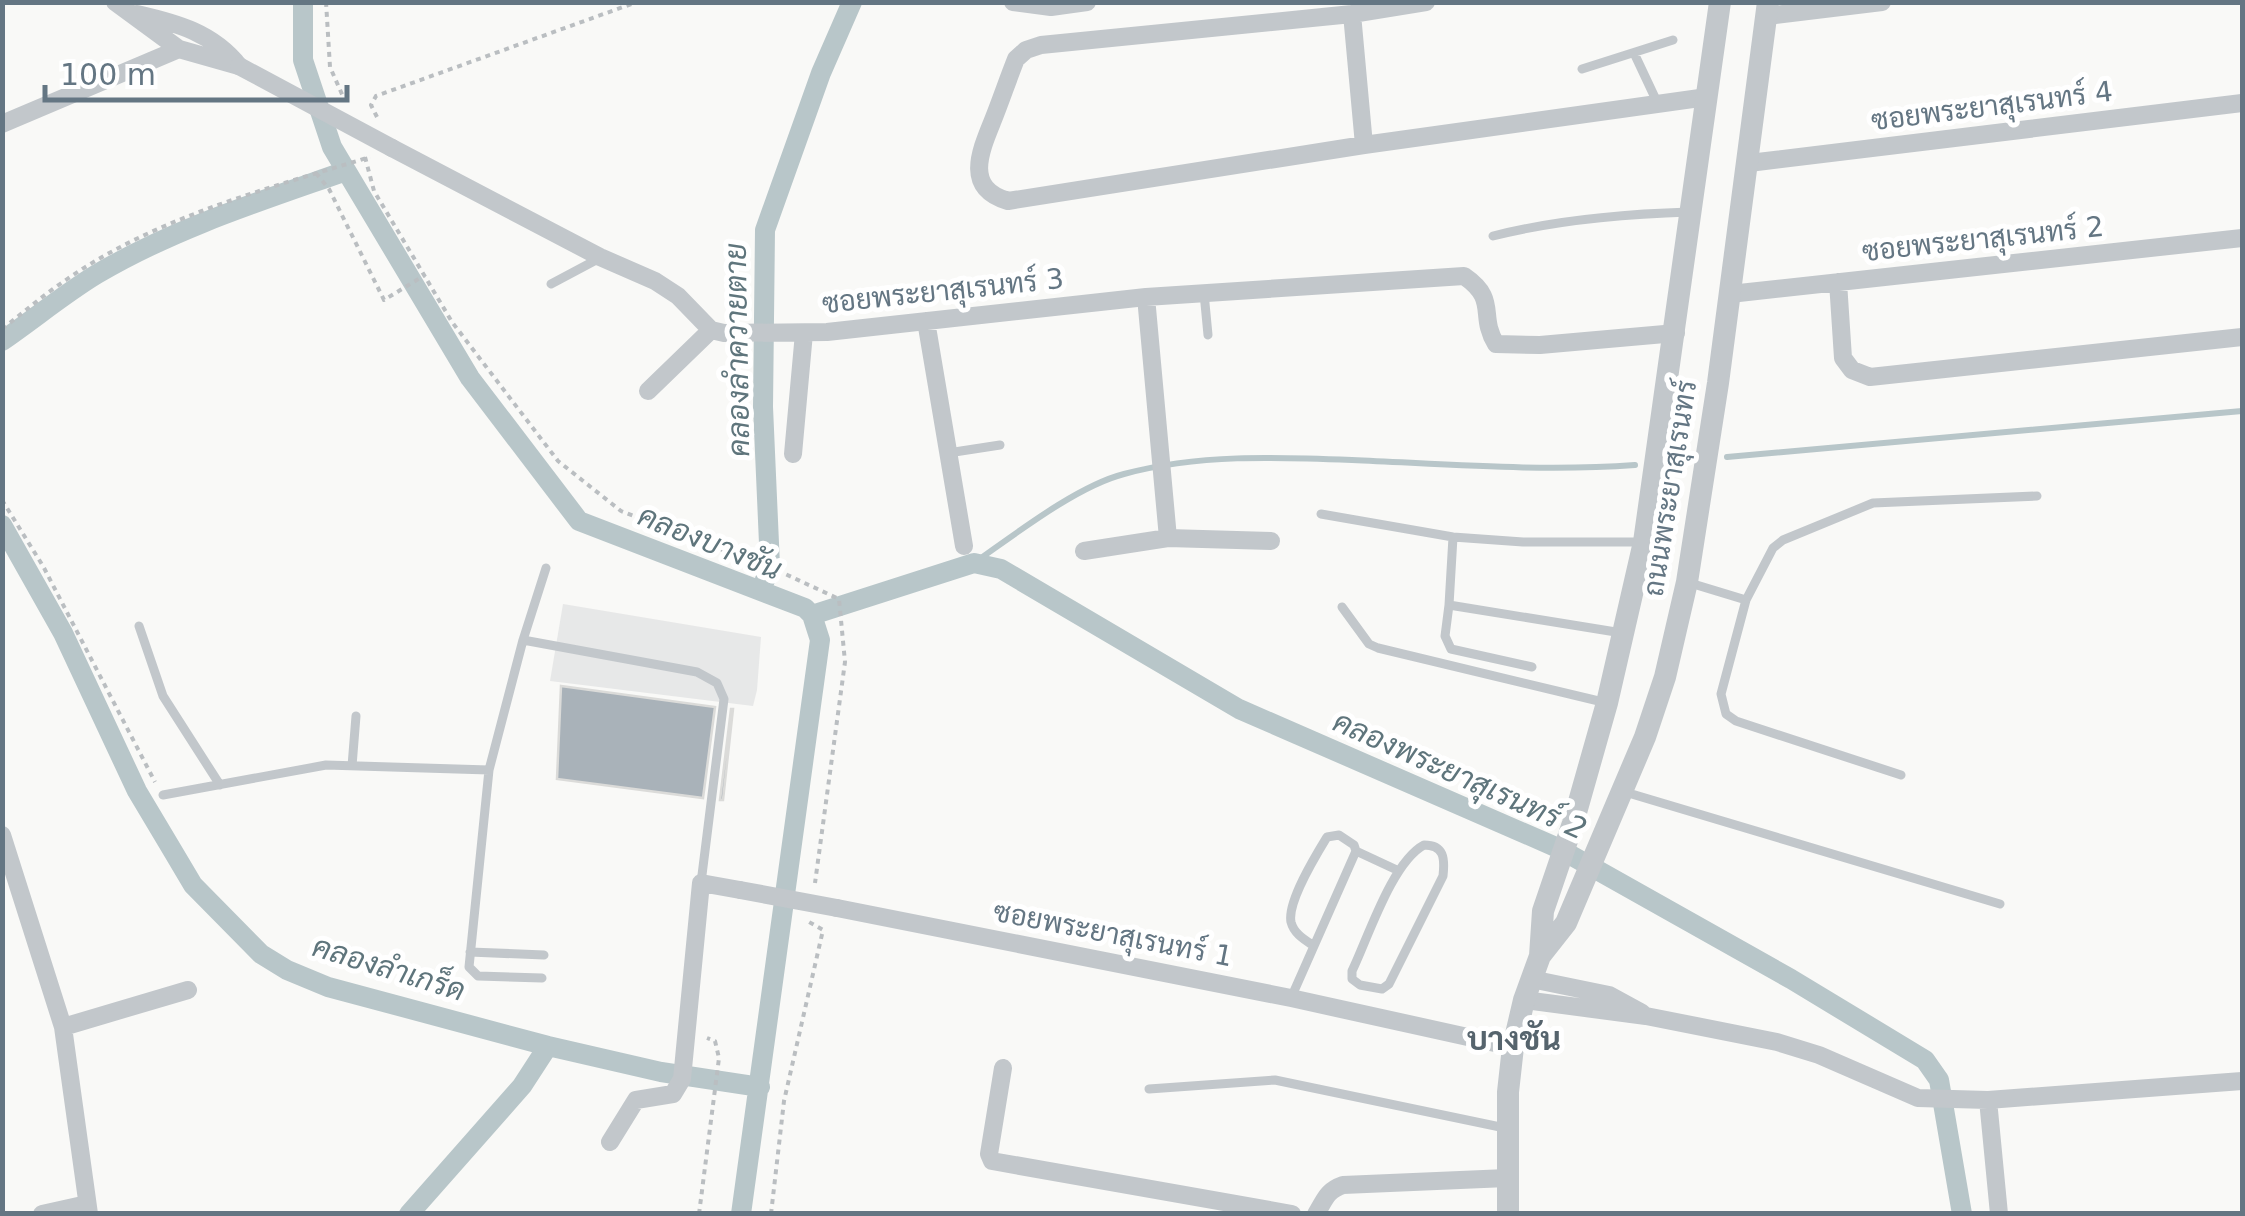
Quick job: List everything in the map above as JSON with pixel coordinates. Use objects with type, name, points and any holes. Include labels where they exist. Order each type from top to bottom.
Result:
[{"type":"street","points":[[115,2],[179,48],[239,66],[678,296],[718,332],[648,391]]},
{"type":"street","points":[[1013,2],[1051,7],[1087,2]]},
{"type":"street","points":[[1426,2],[1352,14],[1042,45],[1026,50],[1016,58],[982,147],[979,168],[983,186],[993,196],[1008,200],[1364,144],[1707,97]]},
{"type":"street","name":"ถนนพระยาสุเรนทร์","points":[[1508,1214],[1513,1047],[1540,956],[1543,911],[1607,703],[1644,542],[1720,2]]},
{"type":"street","points":[[1768,9],[1882,2]]},
{"type":"street","name":"ถนนพระยาสุเรนทร์","points":[[1540,956],[1566,923],[1605,835],[1665,676],[1687,582],[1768,9]]},
{"type":"street","points":[[132,12],[204,34],[225,48],[239,66]]},
{"type":"street","points":[[1352,14],[1364,144]]},
{"type":"street","points":[[2,124],[179,48]]},
{"type":"street","name":"ซอยพระยาสุเรนทร์ 4","points":[[1749,163],[2242,103]]},
{"type":"street","name":"ซอยพระยาสุเรนทร์ 2","points":[[1730,294],[2242,238]]},
{"type":"street","name":"ซอยพระยาสุเรนทร์ 3","points":[[718,332],[799,334],[1146,297],[1464,276],[1480,288],[1496,344],[1540,345],[1676,333]]},
{"type":"street","points":[[1838,282],[1843,358],[1852,370],[1870,378],[2242,337]]},
{"type":"street","points":[[1146,297],[1168,538]]},
{"type":"street","points":[[926,321],[964,546]]},
{"type":"street","points":[[793,454],[799,334]]},
{"type":"street","points":[[1084,551],[1168,538],[1271,540]]},
{"type":"street","points":[[2,835],[64,1027],[88,1208],[42,1214]]},
{"type":"street","points":[[610,1142],[636,1100],[673,1094],[682,1079],[701,883]]},
{"type":"street","name":"ซอยพระยาสุเรนทร์ 1","points":[[701,883],[1292,998],[1513,1047]]},
{"type":"street","points":[[1528,989],[1609,995],[1646,1016],[1776,1042],[1819,1055],[1918,1098],[1988,1100],[2242,1081]]},
{"type":"street","points":[[64,1027],[188,990]]},
{"type":"street","points":[[1003,1068],[989,1154],[992,1160],[1292,1214]]},
{"type":"street","points":[[1988,1100],[1999,1214]]},
{"type":"street","points":[[1316,1214],[1332,1189],[1343,1186],[1507,1178]]},
{"type":"lane","points":[[1582,69],[1673,40]]},
{"type":"lane","points":[[1634,52],[1658,104]]},
{"type":"lane","points":[[1493,236],[1633,215],[1690,212]]},
{"type":"lane","points":[[552,284],[600,257]]},
{"type":"lane","points":[[1204,293],[1208,335]]},
{"type":"lane","points":[[948,453],[1000,445]]},
{"type":"lane","points":[[1901,775],[1736,721],[1726,714],[1721,694],[1746,600],[1773,548],[1855,508],[1873,503],[2037,496]]},
{"type":"lane","points":[[1321,514],[1454,536],[1523,542],[1644,542]]},
{"type":"lane","points":[[1454,536],[1444,636],[1451,649],[1532,667]]},
{"type":"lane","points":[[542,978],[478,976],[469,967],[489,770],[522,640],[546,568]]},
{"type":"lane","points":[[1687,582],[1746,600]]},
{"type":"lane","points":[[1448,606],[1624,633]]},
{"type":"lane","points":[[1342,607],[1368,644],[1378,648],[1607,703]]},
{"type":"lane","points":[[139,626],[163,696],[220,784]]},
{"type":"lane","points":[[522,640],[697,672],[717,683],[724,699],[701,883]]},
{"type":"lane","points":[[352,766],[356,716]]},
{"type":"lane","points":[[163,795],[326,765],[489,770]]},
{"type":"lane","points":[[1622,791],[2000,904]]},
{"type":"lane","points":[[1292,998],[1356,851],[1339,835],[1326,837],[1290,916],[1298,935],[1314,946]]},
{"type":"lane","points":[[1424,845],[1434,845],[1441,851],[1443,876],[1389,984],[1382,989],[1360,985],[1352,979],[1352,971],[1399,871],[1412,851],[1424,845]]},
{"type":"lane","points":[[1356,851],[1399,871]]},
{"type":"lane","points":[[470,952],[544,956]]},
{"type":"lane","points":[[1149,1089],[1275,1080],[1508,1129]]},
{"type":"path","points":[[326,2],[330,67],[346,104]]},
{"type":"path","points":[[2,329],[66,280],[148,234],[207,208],[373,156],[387,145],[371,105],[376,96],[637,2]]},
{"type":"path","points":[[359,144],[374,191],[452,322],[558,462],[621,511],[840,599],[842,617]]},
{"type":"path","points":[[316,174],[330,189],[384,300],[425,275]]},
{"type":"path","points":[[2,500],[36,554],[163,795]]},
{"type":"path","points":[[686,1043],[710,1039],[718,1048],[698,1214]]},
{"type":"shaded area","points":[[563,604],[761,637],[753,706],[550,681]]},
{"type":"building","points":[[561,686],[715,707],[703,798],[557,779]]},
{"type":"building","points":[[731,709],[723,800],[720,800]]},
{"type":"waterway","name":"คลองบางชัน","points":[[303,2],[303,60],[332,147],[470,378],[579,521],[805,608],[812,615],[820,640],[741,1214]]},
{"type":"waterway","name":"คลองลำควายตาย","points":[[761,591],[770,566],[763,407],[765,230],[821,73],[852,2]]},
{"type":"waterway","points":[[2,341],[85,282],[157,243],[346,171]]},
{"type":"waterway","points":[[1727,457],[2242,411]]},
{"type":"waterway","points":[[974,563],[1086,489],[1124,474],[1180,463],[1266,458],[1529,468],[1635,465]]},
{"type":"waterway","name":"คลองลำเกร็ด","points":[[2,525],[63,633],[137,791],[193,885],[261,954],[328,987],[548,1046],[661,1072],[760,1087]]},
{"type":"waterway","name":"คลองพระยาสุเรนทร์ 2","points":[[812,615],[974,563],[1001,569],[1239,709],[1558,848],[1791,979],[1925,1060],[1939,1080],[1962,1214]]},
{"type":"waterway","points":[[409,1214],[522,1086],[548,1046]]},
{"type":"district","name":"บางชัน","points":[[1514,1039]]}]
